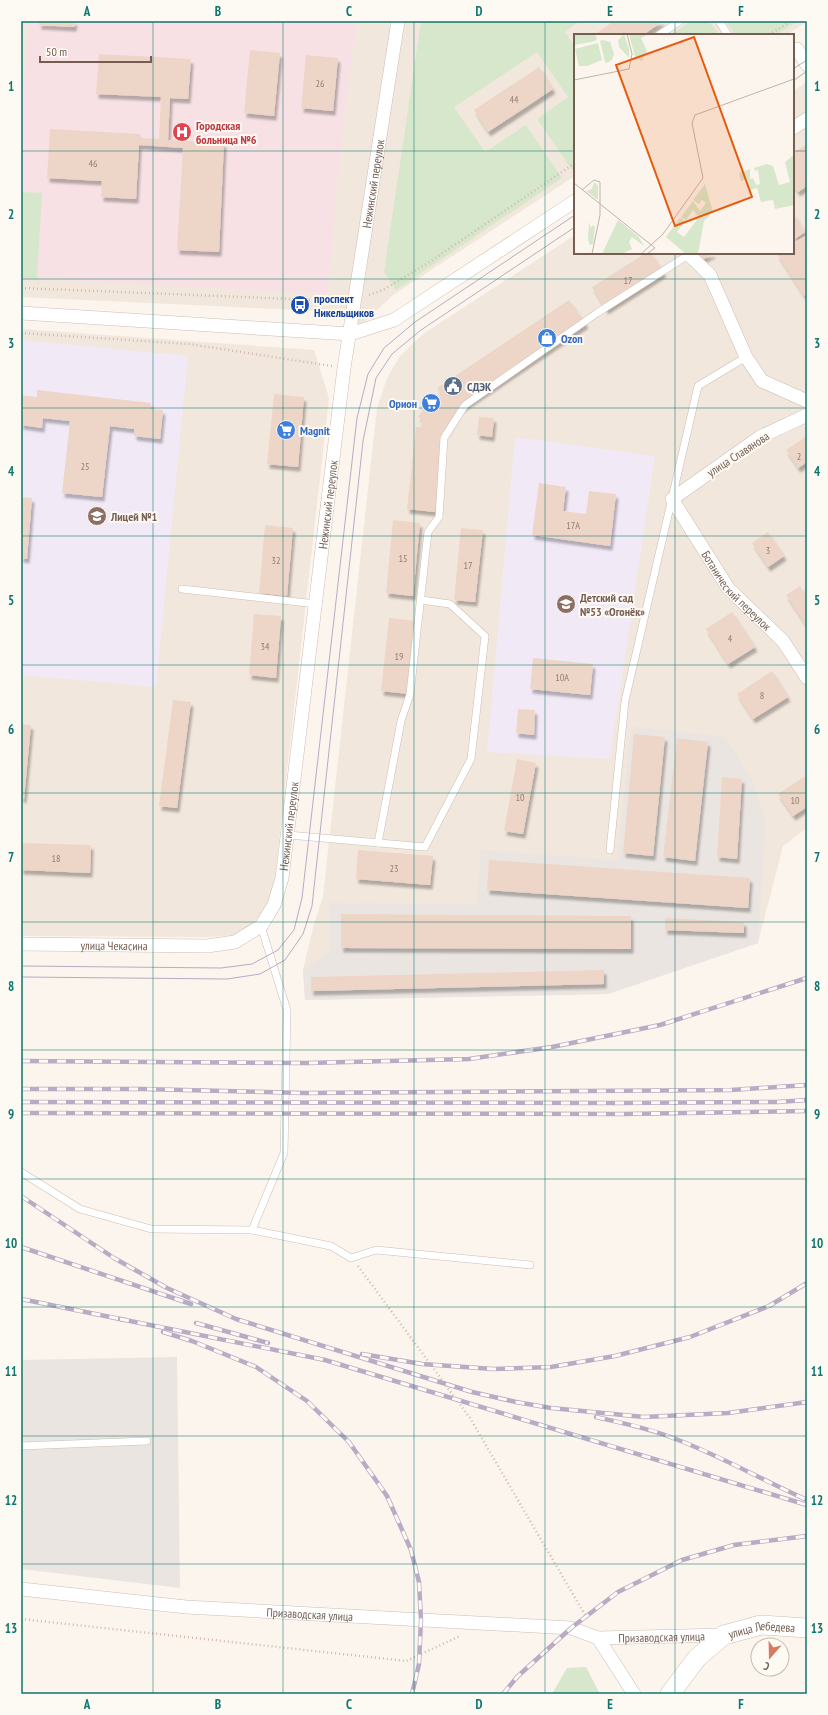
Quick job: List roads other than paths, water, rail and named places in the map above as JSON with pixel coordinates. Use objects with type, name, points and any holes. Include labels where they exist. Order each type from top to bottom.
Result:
[{"type":"main road","name":"улица Лебедева","points":[[670,1694],[697,1658],[724,1635],[761,1625],[807,1628]]},
{"type":"street","name":"Нежинский переулок","points":[[207,946],[235,942],[261,926],[274,905],[282,878],[344,368],[398,21]]},
{"type":"street","points":[[799,48],[807,65]]},
{"type":"street","points":[[794,127],[807,119]]},
{"type":"street","points":[[21,313],[350,334],[394,320],[574,202]]},
{"type":"street","points":[[688,254],[710,275],[746,357],[762,381],[807,402]]},
{"type":"street","name":"улица Славянова","points":[[672,498],[760,437],[807,415]]},
{"type":"street","name":"Ботанический переулок","points":[[672,498],[728,588],[783,641],[807,678]]},
{"type":"street","name":"улица Чекасина","points":[[21,944],[207,946]]},
{"type":"street","name":"Призаводская улица","points":[[21,1589],[186,1608],[571,1628],[598,1638],[724,1635]]},
{"type":"street","name":"Призаводская улица","points":[[598,1638],[634,1694]]},
{"type":"lane","points":[[660,34],[680,21]]},
{"type":"lane","points":[[719,21],[727,34]]},
{"type":"lane","points":[[378,843],[401,721],[410,694],[428,532],[439,517],[444,438],[465,406],[597,313],[688,254]]},
{"type":"lane","points":[[610,850],[625,701],[698,386],[746,357]]},
{"type":"lane","points":[[182,589],[316,604]]},
{"type":"lane","points":[[288,835],[425,847],[471,759],[485,636],[450,604],[421,600]]},
{"type":"lane","points":[[252,1230],[284,1153],[287,1010],[261,926]]},
{"type":"lane","points":[[21,1172],[80,1209],[151,1229],[252,1230],[330,1246],[351,1258],[376,1250],[530,1265]]},
{"type":"lane","points":[[21,1446],[147,1441]]},
{"type":"tram line","points":[[794,68],[807,60]]},
{"type":"tram line","points":[[794,80],[807,71]]},
{"type":"tram line","points":[[21,966],[221,968],[252,964],[278,950],[294,930],[302,898],[357,418],[368,374],[384,348],[415,322],[574,216]]},
{"type":"tram line","points":[[21,977],[227,979],[260,974],[285,960],[303,934],[312,906],[363,441],[376,378],[392,354],[421,330],[574,228]]},
{"type":"railway","points":[[21,1061],[307,1063],[469,1059],[552,1047],[660,1025],[807,978]]},
{"type":"railway","points":[[21,1089],[142,1089],[305,1093],[731,1090],[807,1085]]},
{"type":"railway","points":[[21,1102],[614,1103],[778,1102],[807,1100]]},
{"type":"railway","points":[[21,1113],[624,1114],[807,1111]]},
{"type":"railway","points":[[21,1196],[114,1258],[167,1288],[236,1319],[472,1392],[551,1408],[644,1417],[728,1413],[807,1402]]},
{"type":"railway","points":[[21,1247],[191,1304]]},
{"type":"railway","points":[[362,1354],[422,1364],[493,1369],[551,1367],[615,1356],[690,1337],[769,1306],[807,1283]]},
{"type":"railway","points":[[21,1299],[125,1320]]},
{"type":"railway","points":[[120,1319],[325,1360],[807,1505]]},
{"type":"railway","points":[[196,1323],[268,1343]]},
{"type":"railway","points":[[163,1332],[192,1341],[256,1367],[307,1401],[349,1442],[387,1496],[411,1550],[419,1582],[421,1620],[419,1664],[412,1694]]},
{"type":"railway","points":[[596,1417],[664,1434],[724,1460],[807,1500]]},
{"type":"railway","points":[[503,1694],[517,1677],[571,1628],[618,1592],[682,1560],[734,1545],[807,1536]]},
{"type":"place","name":"Городская больница №6","points":[[182,132]]},
{"type":"place","name":"проспект Никельщиков","points":[[300,305]]},
{"type":"place","name":"Ozon","points":[[547,338]]},
{"type":"place","name":"СДЭК","points":[[453,386]]},
{"type":"place","name":"Орион","points":[[431,403]]},
{"type":"place","name":"Magnit","points":[[286,430]]},
{"type":"place","name":"Лицей №1","points":[[97,516]]},
{"type":"place","name":"Детский сад №53 «Огонёк»","points":[[566,604]]}]
